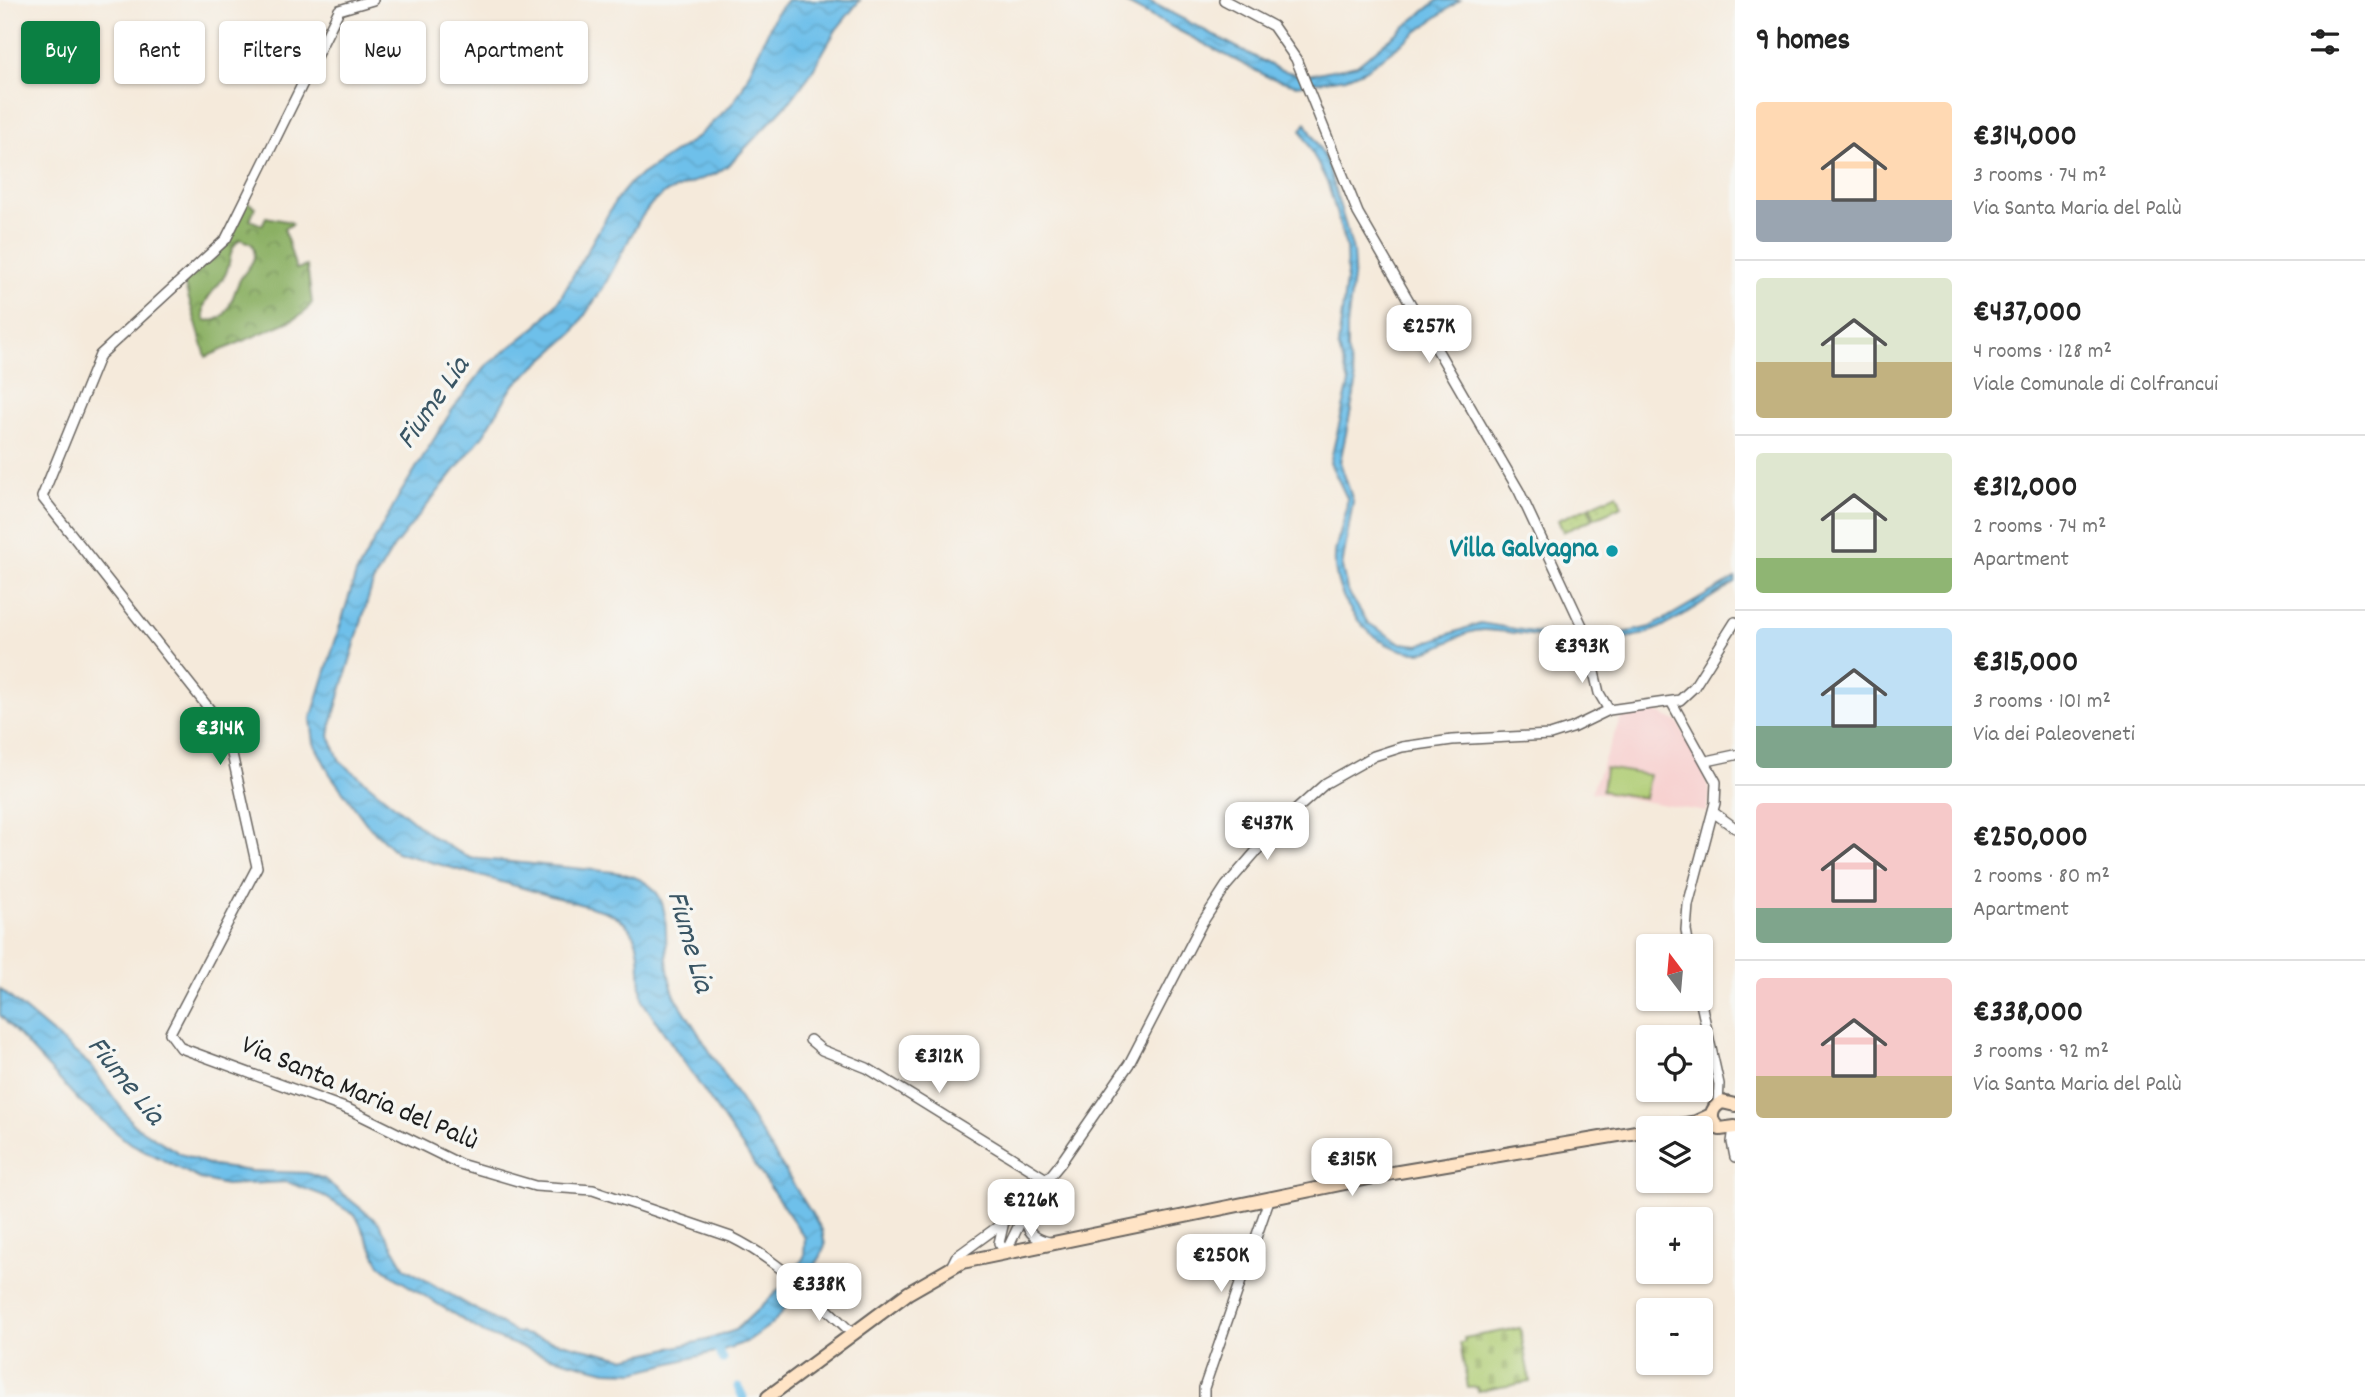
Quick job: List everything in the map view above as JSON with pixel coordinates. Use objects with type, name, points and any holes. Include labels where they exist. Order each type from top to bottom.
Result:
[{"type":"main road","points":[[768,1397],[908,1293],[951,1268],[1002,1252],[1393,1173],[1636,1132]]},
{"type":"street","name":"Via Santa Maria del Palù","points":[[373,0],[339,10],[226,239],[100,355],[43,497],[222,725],[230,745],[257,867],[170,1033],[181,1048],[349,1110],[460,1164],[535,1186],[593,1190],[731,1237],[747,1245],[806,1289],[853,1334]]},
{"type":"street","points":[[1224,0],[1273,26],[1284,37],[1301,70],[1358,213],[1519,491],[1584,630],[1599,693],[1609,710]]},
{"type":"street","points":[[1002,1252],[1028,1207],[1129,1065],[1202,923],[1226,886],[1302,803],[1337,776],[1374,755],[1436,741],[1550,735],[1572,728],[1609,710],[1672,703],[1687,695],[1694,687],[1735,622]]},
{"type":"street","points":[[1672,703],[1707,761],[1716,782],[1713,812],[1688,905],[1687,934]]},
{"type":"street","points":[[1707,761],[1735,755]]},
{"type":"street","points":[[1713,812],[1735,828]]},
{"type":"street","points":[[1703,1012],[1735,1157]]},
{"type":"street","points":[[810,1040],[822,1050],[867,1069],[1048,1180]]},
{"type":"street","points":[[1204,1397],[1270,1197]]},
{"type":"street","points":[[951,1268],[956,1257],[1028,1207]]},
{"type":"street","points":[[1028,1207],[1029,1231],[1037,1239],[1051,1242]]},
{"type":"street","points":[[1002,1252],[999,1243],[1004,1224]]},
{"type":"shaded area","points":[[1657,712],[1678,722],[1703,769],[1710,795],[1706,812],[1591,792],[1623,713]]},
{"type":"green space","points":[[247,202],[255,207],[250,220],[262,225],[266,217],[291,222],[292,225],[284,228],[296,269],[307,266],[312,303],[304,313],[292,320],[206,357],[183,279],[215,250]],"holes":[[[240,239],[252,244],[254,258],[241,278],[229,307],[220,318],[205,320],[206,301],[225,275],[233,247]]]},
{"type":"green space","points":[[1617,494],[1622,506],[1595,518],[1590,506]]},
{"type":"green space","points":[[1588,507],[1593,519],[1563,532],[1558,520]]},
{"type":"green space","points":[[1605,768],[1649,775],[1645,798],[1602,791]]},
{"type":"green space","points":[[1520,1328],[1530,1382],[1478,1391],[1477,1387],[1468,1388],[1460,1343],[1465,1342],[1464,1338]]},
{"type":"water","points":[[787,0],[860,0],[836,30],[809,76],[791,100],[731,163],[717,173],[665,193],[652,203],[640,219],[603,288],[572,334],[513,386],[484,434],[393,548],[373,582],[329,736],[340,761],[433,837],[470,858],[614,872],[638,878],[653,889],[662,902],[669,975],[675,996],[822,1230],[825,1245],[821,1256],[800,1289],[773,1323],[746,1342],[635,1372],[606,1371],[540,1354],[486,1334],[396,1278],[380,1265],[356,1216],[322,1195],[287,1182],[225,1185],[200,1179],[128,1142],[80,1102],[0,1015],[0,989],[90,1065],[134,1125],[179,1153],[213,1166],[251,1171],[307,1173],[324,1179],[379,1223],[405,1268],[515,1332],[624,1358],[707,1340],[736,1330],[788,1281],[804,1257],[805,1238],[643,1002],[638,949],[629,927],[619,918],[604,911],[396,852],[366,823],[330,774],[314,743],[311,719],[356,574],[400,494],[452,410],[486,366],[537,326],[558,302],[616,200],[632,181],[696,138],[731,105],[742,89],[776,13]]},
{"type":"water","points":[[1120,0],[1147,0],[1278,69],[1303,76],[1357,65],[1438,0],[1460,0],[1367,69],[1346,78],[1296,85],[1268,77]]},
{"type":"water","points":[[1306,123],[1327,162],[1353,251],[1347,350],[1356,385],[1340,462],[1353,501],[1342,567],[1347,590],[1368,623],[1401,643],[1419,645],[1480,623],[1586,641],[1651,627],[1735,578],[1735,583],[1657,629],[1614,641],[1593,642],[1485,630],[1468,633],[1437,648],[1420,652],[1386,644],[1358,621],[1340,589],[1336,571],[1335,554],[1347,498],[1330,463],[1349,383],[1338,345],[1347,273],[1346,247],[1328,184],[1301,130]]},
{"type":"waterway","points":[[714,1342],[723,1359]]},
{"type":"waterway","points":[[738,1387],[743,1397]]},
{"type":"place","name":"Villa Galvagna","points":[[1612,551]]},
{"type":"water label","name":"Fiume Lia","points":[[435,404]]},
{"type":"water label","name":"Fiume Lia","points":[[688,942]]},
{"type":"water label","name":"Fiume Lia","points":[[124,1082]]}]
